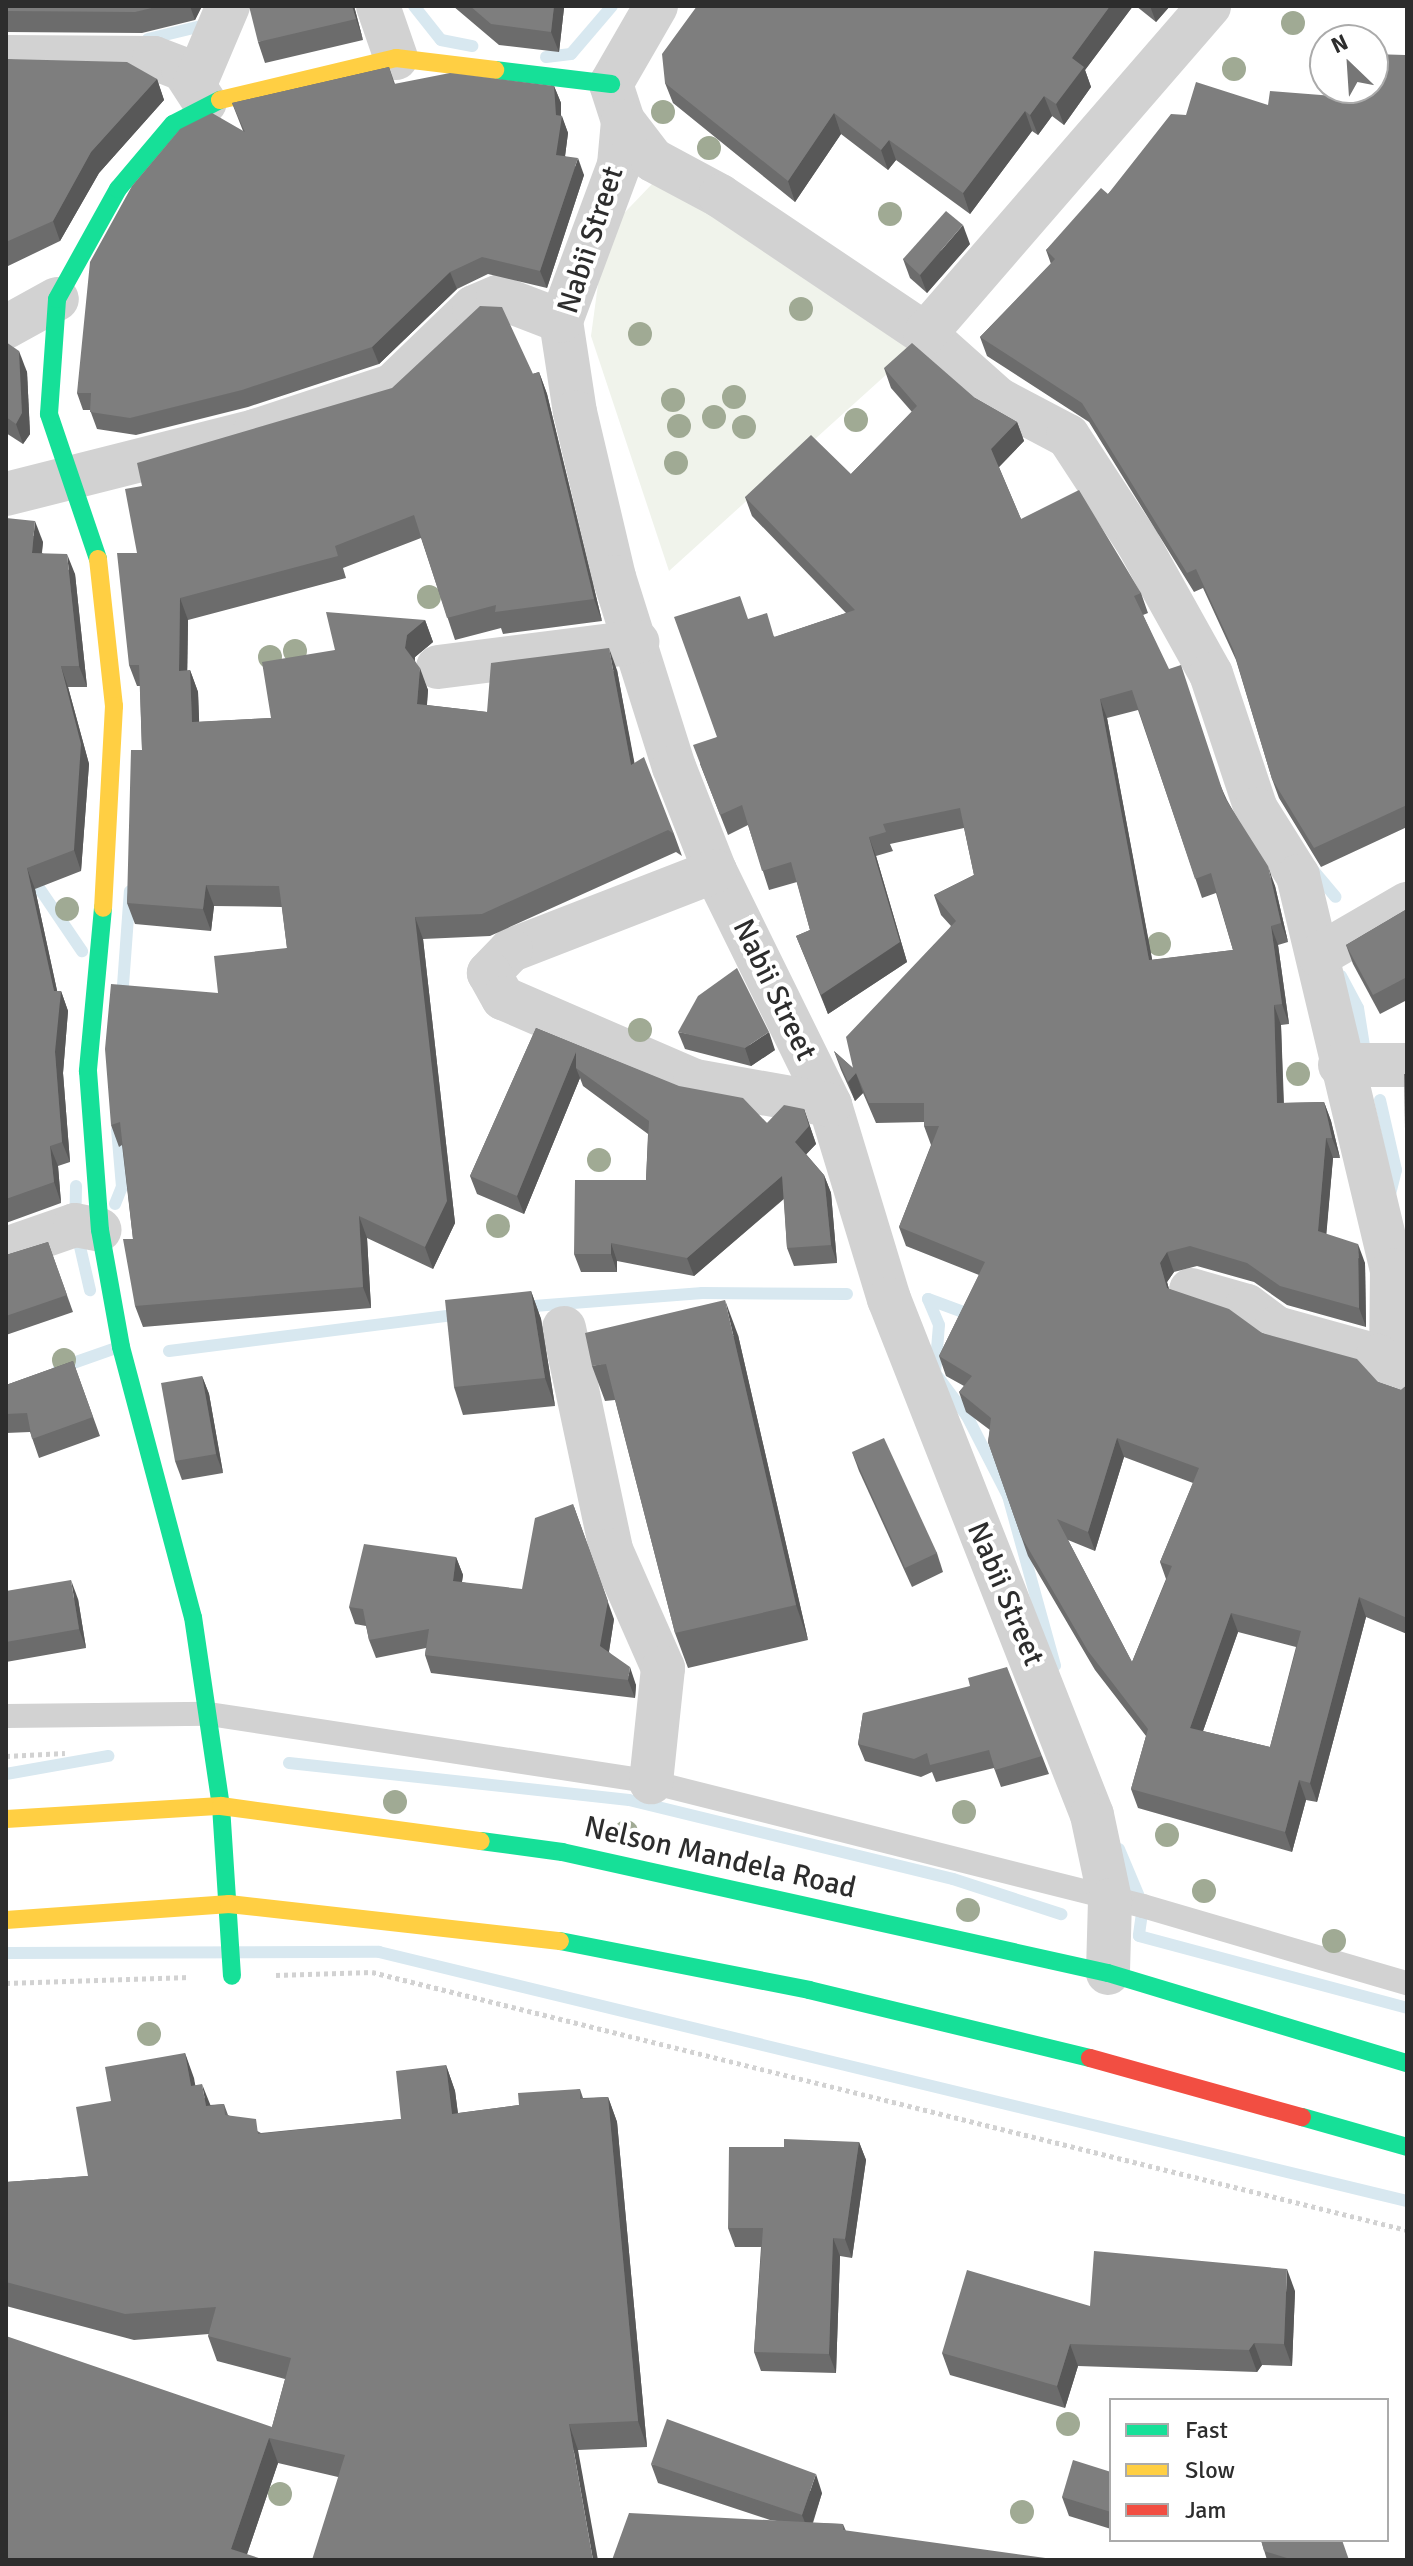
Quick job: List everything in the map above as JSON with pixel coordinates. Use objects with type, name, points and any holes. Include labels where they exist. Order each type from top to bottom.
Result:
[{"type":"main road","points":[[232,1976],[221,1806],[209,1714],[100,1230],[88,1071],[114,786],[114,706],[98,557],[65,474],[49,414],[57,299],[118,189],[200,94],[396,58],[617,102]]},
{"type":"main road","name":"Nelson Mandela Road","points":[[6,1819],[221,1806],[562,1852],[1108,1973],[1407,2063]]},
{"type":"main road","points":[[6,1920],[229,1904],[544,1938],[809,1990],[1108,2062],[1407,2147]]},
{"type":"street","points":[[200,94],[228,6]]},
{"type":"street","points":[[378,6],[396,58]]},
{"type":"street","name":"Nabii Street","points":[[656,6],[617,102],[619,165],[561,321],[575,412],[637,642],[715,871],[830,1105],[889,1299],[1067,1743],[1110,1900],[1108,1973]]},
{"type":"street","points":[[925,334],[1209,6]]},
{"type":"street","points":[[6,57],[154,58],[183,69],[200,94]]},
{"type":"street","points":[[617,102],[653,160],[720,196],[925,334],[998,399],[1068,436],[1110,499],[1211,674],[1256,809],[1298,876],[1319,955],[1340,1065],[1392,1270],[1399,1379]]},
{"type":"street","points":[[6,494],[65,474],[255,431],[392,386],[474,307],[498,297],[561,321]]},
{"type":"street","points":[[6,327],[57,299]]},
{"type":"street","points":[[438,667],[637,642]]},
{"type":"street","points":[[715,871],[511,950],[489,973],[503,998],[695,1081],[830,1105]]},
{"type":"street","points":[[1319,955],[1407,904]]},
{"type":"street","points":[[1340,1065],[1407,1065]]},
{"type":"street","points":[[6,1249],[75,1225],[100,1230]]},
{"type":"street","points":[[1191,1290],[1247,1306],[1276,1328],[1365,1350],[1399,1379]]},
{"type":"street","points":[[564,1328],[611,1550],[663,1668],[651,1782]]},
{"type":"lane","points":[[6,1716],[209,1714],[651,1782],[1110,1900],[1407,1983]]},
{"type":"path","points":[[6,1983],[372,1972],[1407,2230]]},
{"type":"shaded area","points":[[653,183],[940,326],[669,571],[591,336],[605,233]]},
{"type":"building","points":[[6,6],[160,6],[135,12],[6,11]]},
{"type":"building","points":[[249,6],[352,6],[356,19],[258,42]]},
{"type":"building","points":[[470,6],[554,6],[551,32],[491,24]]},
{"type":"building","points":[[697,6],[1110,6],[1072,58],[1084,67],[1056,104],[1044,96],[1030,115],[1025,111],[963,193],[889,140],[881,150],[834,113],[788,181],[665,83],[662,54]]},
{"type":"building","points":[[1407,53],[1407,805],[1314,848],[1272,779],[1233,649],[1196,569],[1187,573],[1082,403],[980,337],[1055,259],[1046,250],[1101,188],[1108,194],[1171,114],[1186,115],[1196,82],[1268,105],[1270,91],[1309,94],[1309,104],[1389,104],[1389,54]]},
{"type":"building","points":[[6,59],[127,62],[157,79],[91,152],[53,221],[6,242]]},
{"type":"building","points":[[389,67],[394,84],[450,73],[554,86],[556,115],[562,116],[556,155],[578,158],[540,271],[482,257],[450,272],[372,347],[242,390],[130,418],[90,412],[91,393],[77,393],[90,262],[132,186],[180,129],[212,113],[245,132],[232,103]]},
{"type":"building","points":[[946,211],[963,225],[920,275],[903,259]]},
{"type":"building","points":[[480,306],[502,307],[533,374],[539,372],[594,599],[495,612],[496,605],[447,618],[414,515],[335,546],[338,556],[180,598],[179,671],[190,670],[192,722],[271,718],[262,662],[335,650],[326,612],[425,620],[407,635],[405,648],[420,668],[417,704],[487,712],[491,663],[609,648],[631,765],[644,757],[674,834],[668,830],[482,914],[415,917],[447,1201],[425,1247],[359,1216],[363,1287],[135,1306],[123,1239],[133,1239],[120,1122],[111,1125],[105,1049],[111,984],[218,993],[214,956],[287,948],[279,886],[206,885],[203,909],[127,903],[131,750],[142,750],[139,665],[129,665],[117,553],[137,553],[125,489],[142,486],[137,463],[392,388]]},
{"type":"building","points":[[6,342],[19,351],[22,413],[16,424],[6,417]]},
{"type":"building","points":[[912,343],[975,398],[1017,422],[991,449],[1021,519],[1079,490],[1141,593],[1134,596],[1169,669],[1181,665],[1225,798],[1268,866],[1281,923],[1271,926],[1282,1004],[1274,1005],[1277,1103],[1324,1102],[1332,1138],[1326,1138],[1318,1231],[1358,1244],[1359,1308],[1280,1286],[1247,1263],[1190,1246],[1167,1252],[1160,1263],[1167,1288],[1229,1309],[1262,1333],[1357,1359],[1378,1382],[1401,1390],[1407,1385],[1407,1618],[1359,1597],[1310,1783],[1299,1780],[1285,1832],[1131,1789],[1148,1729],[1088,1651],[1021,1536],[988,1442],[991,1418],[959,1392],[972,1376],[939,1356],[985,1262],[899,1227],[939,1126],[924,1126],[924,1103],[869,1103],[856,1073],[848,1082],[834,1051],[853,1068],[846,1037],[956,921],[934,895],[974,875],[960,808],[883,824],[886,832],[869,837],[900,942],[821,995],[796,936],[810,930],[791,862],[762,871],[742,805],[720,815],[693,745],[717,737],[674,617],[740,596],[748,619],[767,613],[774,637],[855,610],[745,497],[811,435],[851,474],[917,406],[884,368]],"holes":[[[1132,690],[1195,879],[1211,873],[1233,950],[1149,960],[1100,699]],[[1117,1438],[1199,1468],[1160,1562],[1172,1566],[1132,1662],[1057,1519],[1088,1532]],[[1231,1613],[1301,1631],[1270,1747],[1190,1728]]]},
{"type":"building","points":[[6,518],[35,521],[32,553],[67,554],[79,666],[61,666],[81,744],[74,850],[27,868],[54,991],[61,991],[55,1052],[62,1142],[50,1146],[54,1182],[6,1199]]},
{"type":"building","points":[[1407,909],[1407,977],[1373,995],[1346,945]]},
{"type":"building","points":[[737,968],[769,1032],[745,1048],[678,1032],[698,996]]},
{"type":"building","points":[[536,1028],[679,1086],[743,1098],[767,1123],[784,1105],[804,1109],[809,1126],[795,1142],[824,1175],[831,1245],[787,1248],[782,1176],[687,1258],[611,1243],[611,1254],[574,1254],[575,1180],[646,1180],[649,1121],[576,1068],[576,1052],[517,1196],[470,1176]]},
{"type":"building","points":[[1404,1074],[1407,1074],[1407,1239]]},
{"type":"building","points":[[48,1242],[67,1295],[6,1316],[6,1255]]},
{"type":"building","points":[[531,1291],[545,1378],[454,1387],[445,1300]]},
{"type":"building","points":[[725,1300],[796,1605],[675,1633],[606,1364],[592,1366],[585,1333]]},
{"type":"building","points":[[73,1361],[93,1417],[32,1439],[27,1413],[6,1414],[6,1385]]},
{"type":"building","points":[[202,1376],[216,1454],[175,1461],[161,1383]]},
{"type":"building","points":[[884,1438],[937,1553],[905,1568],[852,1452]]},
{"type":"building","points":[[573,1504],[608,1601],[600,1646],[630,1667],[628,1680],[425,1655],[429,1629],[369,1640],[363,1609],[349,1607],[364,1544],[456,1557],[453,1581],[522,1589],[535,1518]]},
{"type":"building","points":[[71,1580],[79,1629],[6,1642],[6,1591]]},
{"type":"building","points":[[1007,1667],[1042,1756],[995,1770],[989,1750],[930,1765],[927,1753],[914,1759],[858,1744],[863,1713],[970,1686],[968,1678]]},
{"type":"building","points":[[185,2053],[191,2086],[202,2084],[206,2106],[224,2104],[225,2115],[256,2119],[258,2134],[401,2119],[396,2071],[446,2065],[452,2114],[519,2105],[518,2093],[580,2089],[580,2099],[608,2097],[638,2421],[569,2424],[593,2560],[312,2560],[345,2455],[269,2438],[231,2549],[265,2560],[6,2560],[6,2336],[272,2427],[291,2358],[208,2336],[216,2307],[125,2314],[6,2282],[6,2182],[88,2176],[76,2107],[111,2101],[105,2067]]},
{"type":"building","points":[[784,2139],[859,2142],[845,2239],[833,2238],[829,2354],[754,2352],[763,2228],[728,2228],[729,2147],[784,2147]]},
{"type":"building","points":[[1094,2251],[1287,2269],[1284,2344],[1254,2343],[1249,2350],[1070,2344],[1057,2386],[942,2353],[967,2270],[1090,2306]]},
{"type":"building","points":[[667,2419],[816,2474],[802,2515],[651,2464]]},
{"type":"building","points":[[1073,2460],[1109,2471],[1109,2511],[1062,2497]]},
{"type":"building","points":[[629,2513],[843,2524],[843,2530],[1060,2560],[612,2560]]},
{"type":"building","points":[[1262,2542],[1343,2542],[1349,2560],[1293,2560],[1264,2551]]},
{"type":"waterway","points":[[414,6],[441,40],[472,46]]},
{"type":"waterway","points":[[546,57],[571,54],[612,6]]},
{"type":"waterway","points":[[148,39],[210,24]]},
{"type":"waterway","points":[[1313,870],[1336,897]]},
{"type":"waterway","points":[[31,876],[82,951]]},
{"type":"waterway","points":[[122,999],[130,891]]},
{"type":"waterway","points":[[1341,976],[1358,1008],[1364,1045]]},
{"type":"waterway","points":[[1380,1100],[1396,1170],[1390,1194]]},
{"type":"waterway","points":[[115,1204],[122,1187],[117,1129]]},
{"type":"waterway","points":[[76,1186],[75,1225],[90,1290]]},
{"type":"waterway","points":[[521,1307],[702,1293],[847,1294]]},
{"type":"waterway","points":[[928,1299],[939,1325],[935,1373],[967,1416],[1008,1496],[1055,1666]]},
{"type":"waterway","points":[[928,1299],[974,1316]]},
{"type":"waterway","points":[[169,1351],[463,1314]]},
{"type":"waterway","points":[[59,1368],[113,1349]]},
{"type":"waterway","points":[[6,1774],[108,1756]]},
{"type":"waterway","points":[[289,1763],[629,1800],[953,1879],[1061,1914]]},
{"type":"waterway","points":[[1119,1849],[1143,1906],[1139,1936],[1407,2008]]},
{"type":"waterway","points":[[6,1953],[379,1952],[1407,2201]]},
{"type":"traffic: fast","points":[[495,70],[611,84]]},
{"type":"traffic: fast","points":[[98,559],[49,414],[57,299],[118,189],[173,124],[220,100]]},
{"type":"traffic: fast","points":[[103,908],[88,1071],[100,1230],[121,1347],[193,1617],[221,1806],[232,1976]]},
{"type":"traffic: fast","points":[[481,1841],[562,1852],[1108,1973],[1407,2063]]},
{"type":"traffic: fast","points":[[560,1941],[809,1990],[1090,2058]]},
{"type":"traffic: fast","points":[[1302,2117],[1407,2147]]},
{"type":"traffic: slow","points":[[220,100],[396,58],[495,70]]},
{"type":"traffic: slow","points":[[98,559],[114,706],[103,908]]},
{"type":"traffic: slow","points":[[6,1819],[221,1806],[481,1841]]},
{"type":"traffic: slow","points":[[6,1920],[229,1904],[560,1941]]},
{"type":"traffic: jam","points":[[1090,2058],[1302,2117]]}]
